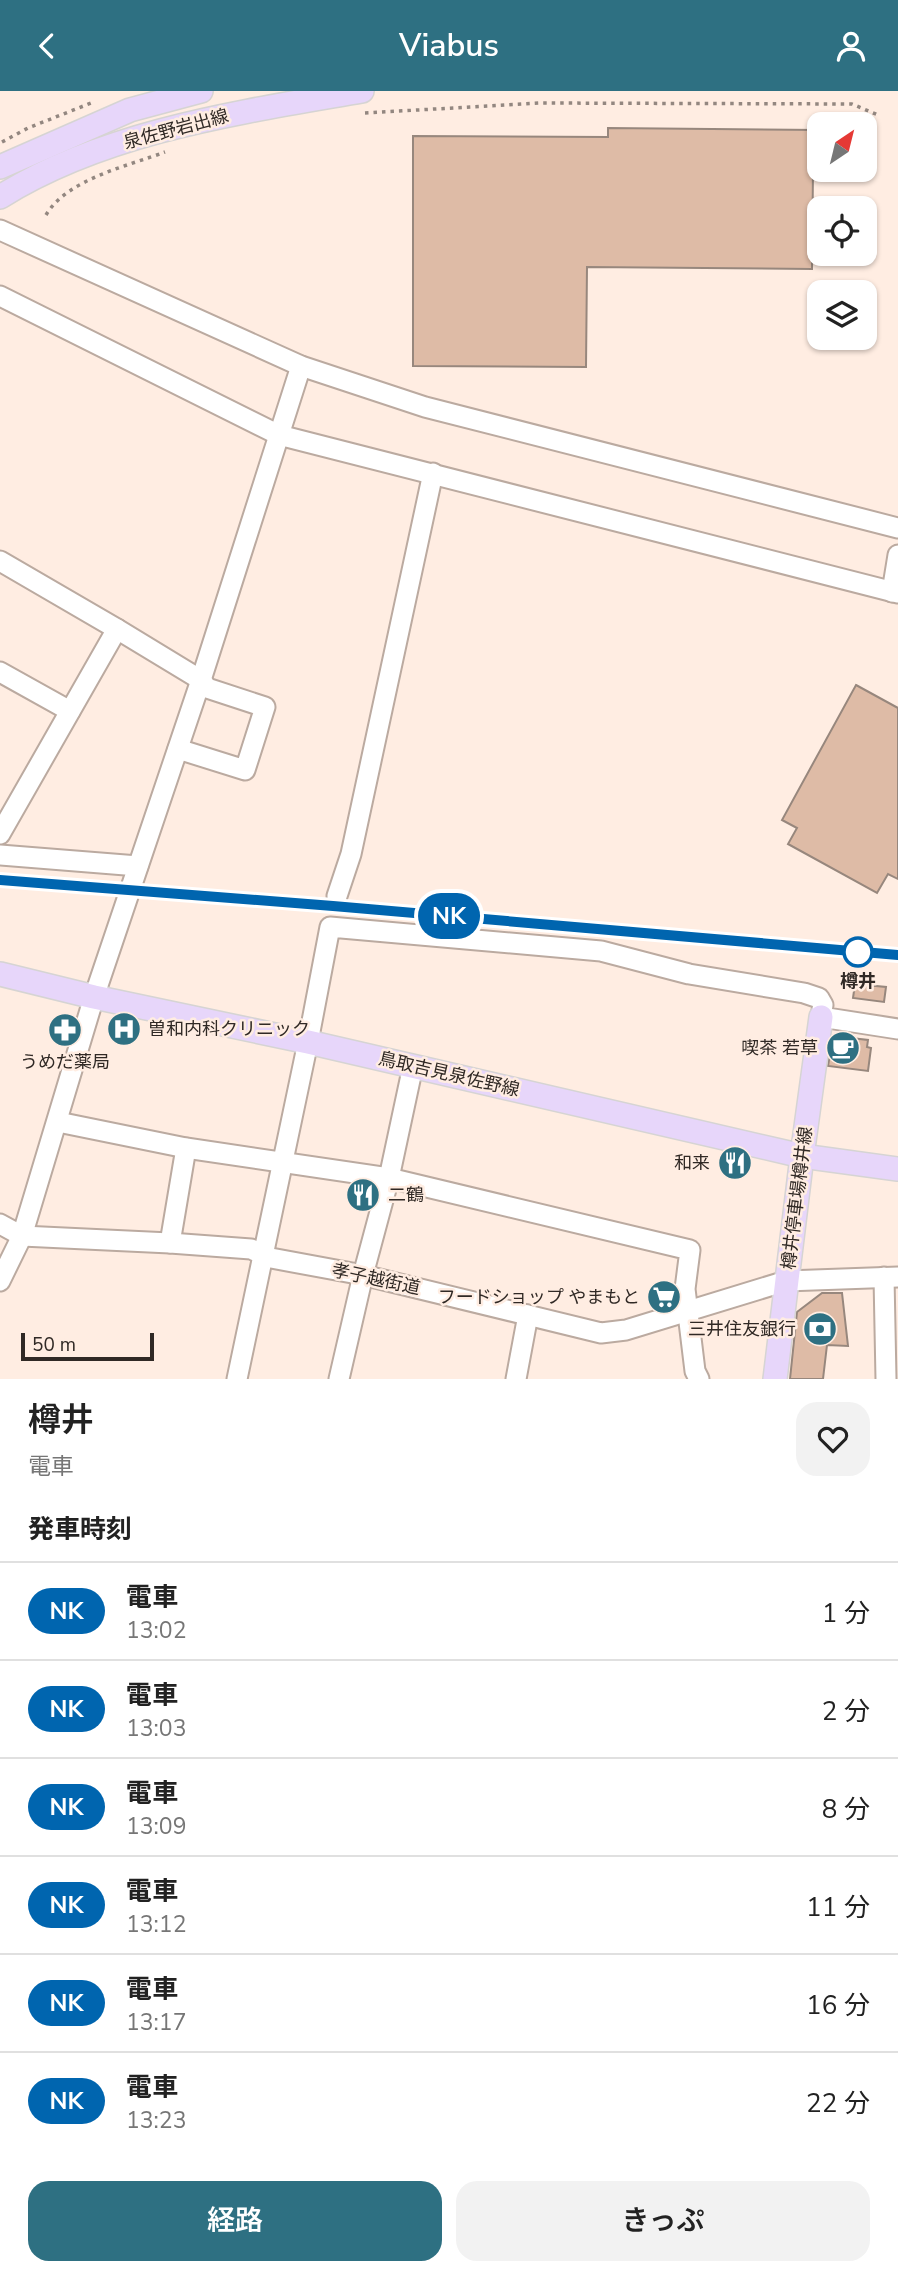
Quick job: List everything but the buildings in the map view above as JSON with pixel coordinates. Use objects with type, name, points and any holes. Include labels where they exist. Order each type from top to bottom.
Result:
[{"type":"main road","name":"泉佐野岩出線","points":[[0,167],[130,110],[201,91]]},
{"type":"main road","name":"泉佐野岩出線","points":[[0,197],[29,179],[127,140],[236,113],[362,91]]},
{"type":"main road","name":"鳥取吉見泉佐野線","points":[[0,974],[802,1156],[898,1169]]},
{"type":"main road","name":"樽井停車場樽井線","points":[[775,1379],[821,1017]]},
{"type":"street","points":[[0,230],[301,366],[425,407],[898,528]]},
{"type":"street","points":[[0,296],[279,435],[895,592],[898,555]]},
{"type":"street","points":[[0,1281],[22,1236],[94,997],[201,680],[301,366]]},
{"type":"street","points":[[337,897],[351,854],[433,473]]},
{"type":"street","points":[[0,561],[201,680],[207,688],[265,707],[245,770],[178,749]]},
{"type":"street","points":[[0,834],[117,629]]},
{"type":"street","points":[[0,672],[70,711]]},
{"type":"street","points":[[0,855],[138,866]]},
{"type":"street","points":[[237,1379],[330,927],[601,951],[689,974],[804,993],[819,997],[823,1005],[821,1017],[898,1029]]},
{"type":"street","points":[[339,1379],[389,1178],[413,1066]]},
{"type":"street","points":[[58,1122],[186,1148],[389,1178],[690,1250],[685,1289],[695,1371],[699,1379]]},
{"type":"street","points":[[170,1243],[186,1148]]},
{"type":"street","points":[[0,1224],[22,1236]]},
{"type":"street","name":"孝子越街道","points":[[22,1236],[251,1249],[271,1258],[363,1275],[601,1333],[626,1330],[786,1281],[891,1277]]},
{"type":"street","points":[[886,1379],[891,1277]]},
{"type":"street","points":[[516,1379],[528,1315]]},
{"type":"path","points":[[0,143],[28,128],[99,100]]},
{"type":"path","points":[[355,114],[567,103],[852,104],[878,115]]},
{"type":"path","points":[[46,215],[52,204],[79,184],[175,149]]},
{"type":"railway","points":[[0,880],[898,955]]},
{"type":"train","name":"NK","points":[[0,880],[898,955]]},
{"type":"place","name":"樽井","points":[[858,952]]},
{"type":"place","name":"曽和内科クリニック","points":[[124,1029]]},
{"type":"place","name":"うめだ薬局","points":[[65,1030]]},
{"type":"place","name":"喫茶 若草","points":[[843,1048]]},
{"type":"place","name":"和来","points":[[735,1163]]},
{"type":"place","name":"二鶴","points":[[363,1195]]},
{"type":"place","name":"フードショップ やまもと","points":[[664,1297]]},
{"type":"place","name":"三井住友銀行","points":[[820,1329]]}]
